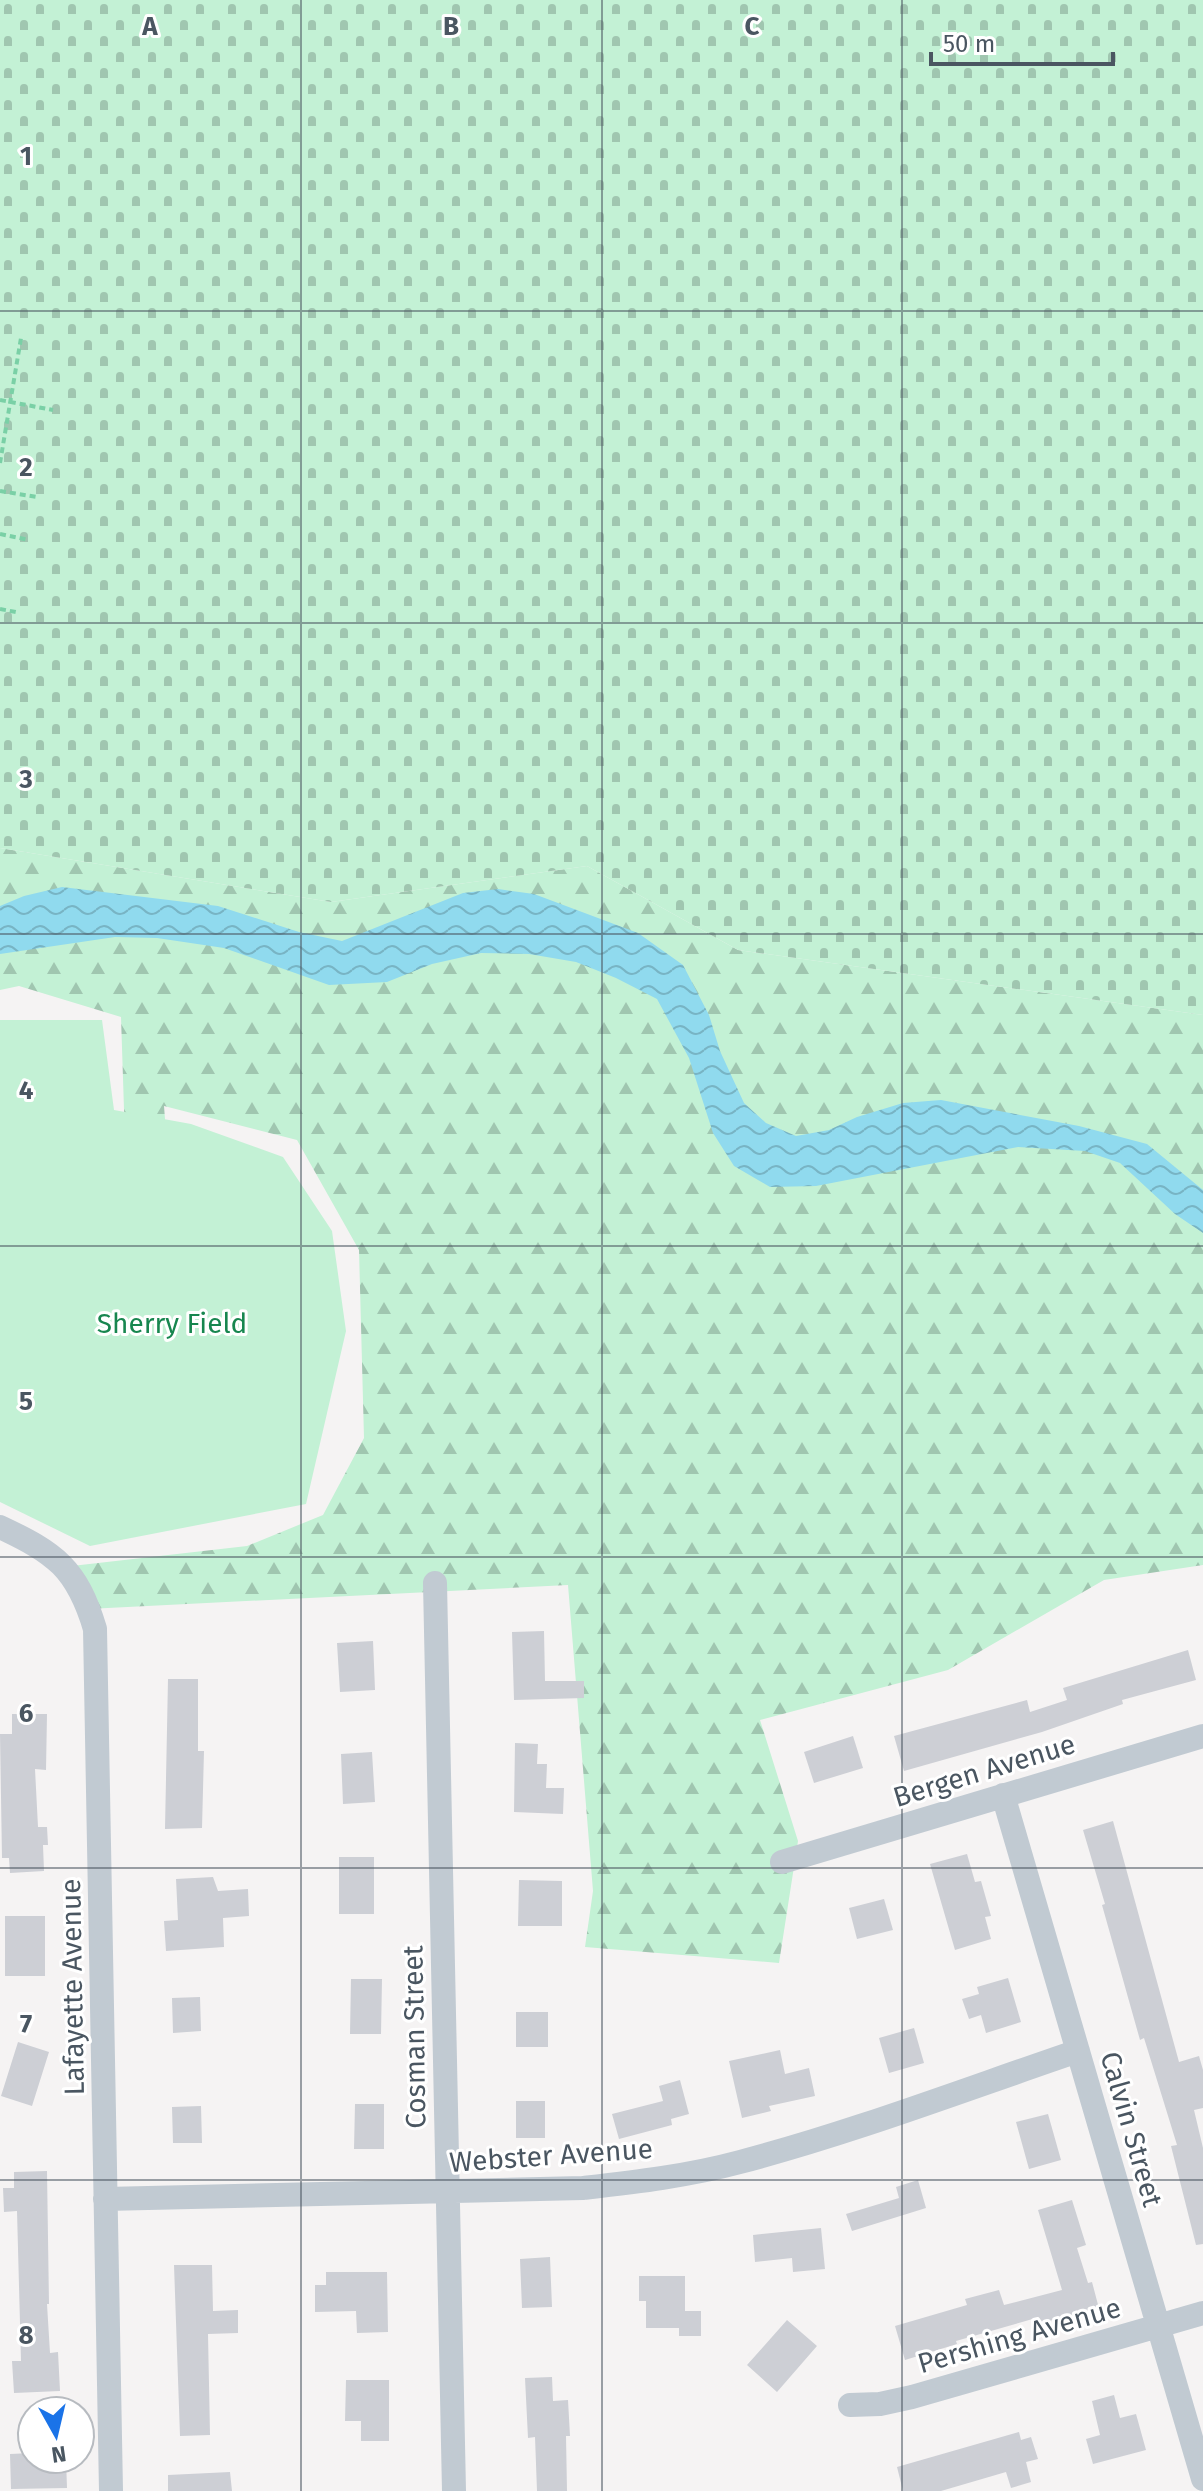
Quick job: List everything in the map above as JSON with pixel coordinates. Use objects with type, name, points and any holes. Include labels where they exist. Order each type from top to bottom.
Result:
[{"type":"street","name":"Lafayette Avenue","points":[[0,1527],[42,1548],[63,1565],[86,1600],[95,1629],[111,2491]]},
{"type":"street","name":"Cosman Street","points":[[435,1583],[454,2491]]},
{"type":"street","name":"Bergen Avenue","points":[[782,1862],[1203,1736]]},
{"type":"street","name":"Calvin Street","points":[[1003,1795],[1203,2479]]},
{"type":"street","name":"Webster Avenue","points":[[105,2199],[583,2188],[661,2179],[738,2163],[809,2142],[1078,2051]]},
{"type":"street","name":"Pershing Avenue","points":[[850,2405],[880,2404],[912,2397],[1203,2313]]},
{"type":"path","points":[[0,463],[21,338]]},
{"type":"path","points":[[0,400],[53,410]]},
{"type":"path","points":[[0,491],[37,497]]},
{"type":"path","points":[[0,534],[29,540]]},
{"type":"path","points":[[0,609],[16,612]]},
{"type":"green space","points":[[0,0],[1203,0],[1203,1015],[738,950],[587,866],[331,902],[0,848]]},
{"type":"green space","points":[[0,848],[331,902],[587,866],[738,950],[1203,1015],[1203,1565],[1104,1580],[948,1670],[760,1720],[798,1841],[779,1963],[585,1947],[593,1891],[568,1585],[88,1609],[63,1567],[247,1546],[323,1515],[364,1438],[359,1250],[297,1140],[164,1106],[169,1171],[126,1171],[121,1017],[19,986],[0,990]]},
{"type":"green space","name":"Sherry Field","points":[[0,1020],[102,1020],[114,1110],[191,1124],[283,1157],[332,1231],[346,1331],[306,1504],[90,1546],[0,1502]]},
{"type":"water","points":[[62,887],[218,906],[299,932],[342,941],[463,893],[498,889],[534,894],[638,933],[683,965],[709,1015],[720,1051],[744,1103],[766,1123],[796,1136],[829,1130],[857,1117],[903,1103],[941,1100],[1079,1126],[1147,1144],[1203,1190],[1203,1233],[1175,1214],[1120,1163],[1085,1151],[1018,1147],[816,1186],[770,1187],[734,1166],[713,1133],[689,1058],[657,999],[576,962],[529,954],[481,953],[432,964],[387,982],[329,985],[224,948],[157,938],[115,937],[0,954],[0,906],[24,896]]},
{"type":"building","points":[[544,1631],[545,1681],[584,1681],[584,1698],[514,1700],[512,1632]]},
{"type":"building","points":[[373,1641],[375,1690],[340,1692],[337,1643]]},
{"type":"building","points":[[1188,1650],[1196,1680],[1122,1700],[1123,1704],[1042,1732],[904,1771],[894,1736],[1027,1700],[1030,1712],[1067,1700],[1063,1688]]},
{"type":"building","points":[[168,1679],[198,1679],[198,1751],[204,1751],[202,1828],[165,1829]]},
{"type":"building","points":[[12,1714],[47,1714],[46,1770],[35,1769],[38,1827],[47,1827],[48,1845],[43,1845],[44,1871],[10,1873],[9,1858],[2,1858],[0,1734],[12,1734]]},
{"type":"building","points":[[853,1736],[863,1768],[814,1783],[804,1752]]},
{"type":"building","points":[[515,1743],[538,1744],[537,1764],[547,1764],[546,1788],[564,1788],[563,1814],[514,1812]]},
{"type":"building","points":[[372,1752],[375,1802],[343,1804],[341,1754]]},
{"type":"building","points":[[1113,1821],[1179,2062],[1199,2056],[1203,2070],[1203,2108],[1194,2110],[1203,2148],[1203,2244],[1196,2245],[1171,2146],[1177,2145],[1144,2038],[1140,2040],[1083,1830]]},
{"type":"building","points":[[967,1854],[975,1882],[981,1881],[991,1916],[985,1917],[991,1939],[955,1950],[930,1864]]},
{"type":"building","points":[[339,1857],[374,1857],[374,1914],[339,1914]]},
{"type":"building","points":[[213,1877],[218,1891],[248,1889],[249,1916],[223,1918],[224,1947],[166,1951],[164,1921],[178,1920],[176,1879]]},
{"type":"building","points":[[519,1880],[562,1881],[562,1926],[518,1926]]},
{"type":"building","points":[[884,1899],[893,1930],[857,1939],[849,1908]]},
{"type":"building","points":[[5,1916],[45,1916],[45,1976],[5,1976]]},
{"type":"building","points":[[1008,1978],[1021,2022],[986,2033],[981,2015],[969,2019],[962,1999],[979,1994],[977,1987]]},
{"type":"building","points":[[351,1979],[382,1979],[381,2034],[350,2034]]},
{"type":"building","points":[[200,1997],[201,2031],[173,2033],[172,1998]]},
{"type":"building","points":[[516,2012],[548,2012],[548,2047],[516,2047]]},
{"type":"building","points":[[914,2028],[924,2063],[889,2073],[879,2038]]},
{"type":"building","points":[[18,2042],[49,2052],[32,2106],[1,2096]]},
{"type":"building","points":[[780,2050],[785,2074],[809,2068],[815,2096],[769,2106],[771,2111],[742,2118],[729,2061]]},
{"type":"building","points":[[680,2080],[689,2114],[671,2119],[672,2125],[619,2139],[612,2114],[663,2101],[659,2086]]},
{"type":"building","points":[[516,2101],[545,2101],[545,2138],[516,2138]]},
{"type":"building","points":[[355,2104],[384,2104],[384,2149],[354,2149]]},
{"type":"building","points":[[201,2106],[202,2143],[173,2143],[172,2107]]},
{"type":"building","points":[[1048,2114],[1061,2160],[1029,2169],[1016,2122]]},
{"type":"building","points":[[47,2171],[47,2304],[50,2353],[58,2352],[60,2391],[14,2393],[12,2361],[21,2361],[17,2211],[4,2212],[3,2188],[14,2188],[14,2172]]},
{"type":"building","points":[[918,2180],[926,2208],[852,2231],[846,2214],[899,2198],[896,2187]]},
{"type":"building","points":[[1072,2200],[1086,2245],[1077,2248],[1088,2283],[1092,2282],[1101,2316],[1055,2328],[1053,2320],[1037,2324],[1036,2318],[956,2341],[957,2344],[905,2360],[895,2326],[967,2305],[965,2299],[999,2290],[1004,2305],[1062,2290],[1038,2210]]},
{"type":"building","points":[[821,2228],[825,2269],[793,2272],[792,2258],[755,2262],[753,2235]]},
{"type":"building","points":[[550,2257],[552,2307],[522,2308],[520,2259]]},
{"type":"building","points":[[174,2265],[212,2265],[213,2311],[238,2310],[238,2333],[208,2334],[210,2435],[180,2436]]},
{"type":"building","points":[[326,2272],[387,2272],[388,2332],[357,2333],[356,2311],[315,2312],[315,2285],[326,2285]]},
{"type":"building","points":[[639,2276],[685,2276],[685,2311],[701,2311],[701,2336],[679,2336],[679,2328],[646,2328],[646,2301],[639,2301]]},
{"type":"building","points":[[787,2320],[817,2346],[777,2392],[747,2365]]},
{"type":"building","points":[[552,2377],[553,2401],[568,2400],[567,2491],[537,2491],[535,2437],[528,2438],[525,2378]]},
{"type":"building","points":[[346,2380],[389,2380],[389,2441],[361,2441],[361,2421],[345,2421]]},
{"type":"building","points":[[1114,2395],[1120,2418],[1136,2414],[1146,2450],[1093,2464],[1086,2439],[1100,2435],[1092,2401]]},
{"type":"building","points":[[1019,2432],[1021,2440],[1031,2437],[1038,2459],[1026,2462],[1031,2482],[1011,2488],[1006,2472],[941,2491],[903,2491],[897,2467]]},
{"type":"building","points":[[10,2454],[16,2454],[16,2475],[67,2475],[67,2488],[11,2489]]},
{"type":"building","points":[[230,2472],[232,2491],[168,2491],[168,2475]]}]
